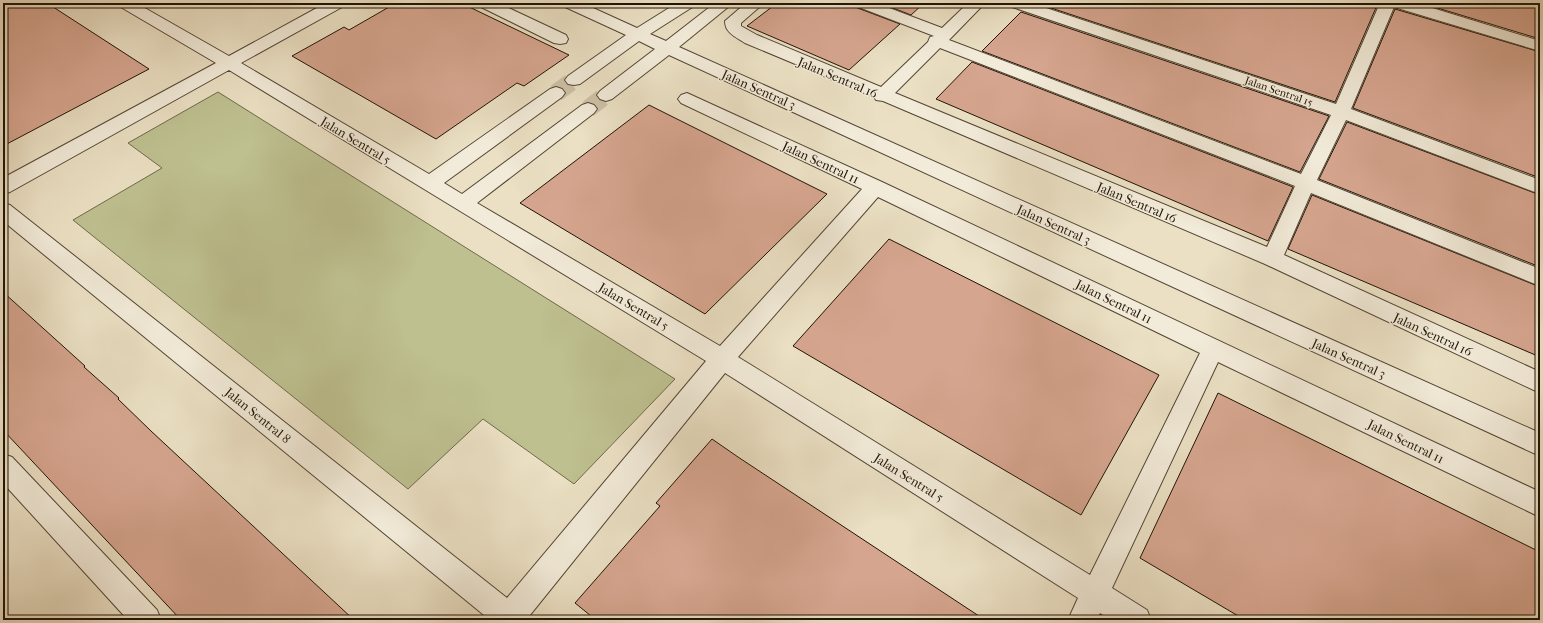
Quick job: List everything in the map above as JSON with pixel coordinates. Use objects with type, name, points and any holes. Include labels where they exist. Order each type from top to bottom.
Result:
[{"type":"street","name":"Jalan Sentral 5","points":[[125,3],[722,359],[1137,620]]},
{"type":"street","points":[[3,187],[338,3]]},
{"type":"street","points":[[485,3],[560,39]]},
{"type":"street","name":"Jalan Sentral 3","points":[[568,3],[1540,445]]},
{"type":"street","points":[[574,80],[638,34],[688,3]]},
{"type":"street","points":[[606,95],[725,3]]},
{"type":"street","name":"Jalan Sentral 16","points":[[756,3],[733,21],[733,27],[738,32],[751,39],[882,96],[1272,258],[1540,384]]},
{"type":"street","points":[[862,3],[940,38],[1306,183],[1540,278]]},
{"type":"street","points":[[882,96],[977,3]]},
{"type":"street","name":"Jalan Sentral 15","points":[[1014,3],[1341,112],[1540,187]]},
{"type":"street","points":[[1272,258],[1306,183],[1341,112],[1388,3]]},
{"type":"street","points":[[1399,3],[1540,46]]},
{"type":"street","points":[[430,184],[556,93]]},
{"type":"street","name":"Jalan Sentral 11","points":[[687,99],[875,187],[1540,505]]},
{"type":"street","points":[[462,204],[588,109]]},
{"type":"street","points":[[510,618],[722,359],[875,187]]},
{"type":"street","name":"Jalan Sentral 8","points":[[3,210],[510,618]]},
{"type":"street","points":[[1082,620],[1213,349]]},
{"type":"street","points":[[3,465],[147,620]]},
{"type":"green space","points":[[218,92],[675,379],[574,484],[483,419],[408,489],[73,220],[162,168],[128,143]]},
{"type":"building","points":[[3,3],[47,3],[149,69],[3,146]]},
{"type":"building","points":[[396,3],[461,3],[569,55],[524,86],[517,83],[436,139],[292,56],[344,27],[349,30]]},
{"type":"building","points":[[777,3],[853,3],[855,7],[900,24],[849,70],[747,26]]},
{"type":"building","points":[[880,3],[924,3],[911,15]]},
{"type":"building","points":[[1036,3],[1378,3],[1335,102]]},
{"type":"building","points":[[1421,3],[1540,3],[1540,39]]},
{"type":"building","points":[[1395,9],[1540,52],[1540,178],[1353,108]]},
{"type":"building","points":[[1021,12],[1329,116],[1300,172],[982,51]]},
{"type":"building","points":[[972,62],[1293,187],[1268,241],[936,99]]},
{"type":"building","points":[[649,105],[827,194],[705,314],[520,203]]},
{"type":"building","points":[[1347,122],[1540,195],[1540,267],[1319,179]]},
{"type":"building","points":[[1312,195],[1540,287],[1540,357],[1288,249]]},
{"type":"building","points":[[889,239],[1159,375],[1081,515],[793,346]]},
{"type":"building","points":[[3,292],[85,366],[84,367],[119,398],[118,399],[151,431],[354,620],[181,620],[3,430]]},
{"type":"building","points":[[1218,393],[1540,552],[1540,620],[1245,620],[1140,558]]},
{"type":"building","points":[[712,439],[985,620],[596,620],[575,603],[660,506],[656,503]]},
{"type":"tunnel","points":[[556,93],[574,80]]},
{"type":"tunnel","points":[[588,109],[606,95]]}]
